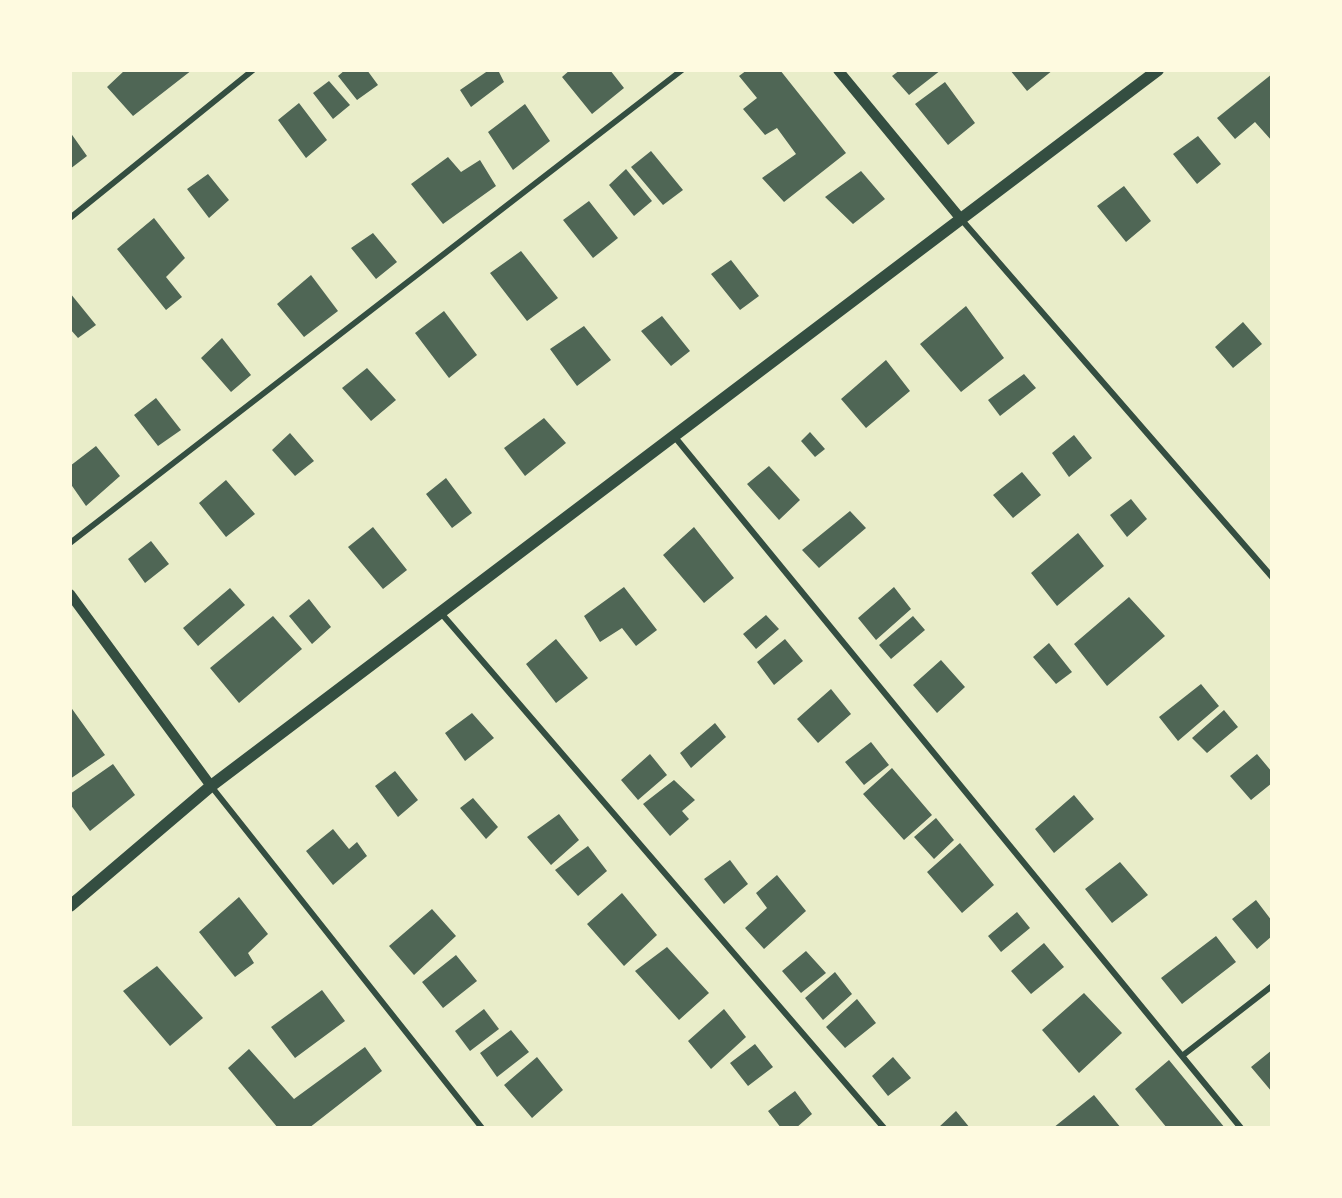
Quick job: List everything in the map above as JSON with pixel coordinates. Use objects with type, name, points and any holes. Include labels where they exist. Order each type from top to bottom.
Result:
[{"type":"main road","points":[[70,906],[211,786],[1158,70]]},
{"type":"street","points":[[70,219],[254,70]]},
{"type":"street","points":[[70,543],[682,70]]},
{"type":"street","points":[[838,70],[961,219],[1272,577]]},
{"type":"street","points":[[674,436],[1241,1128]]},
{"type":"street","points":[[70,594],[211,786],[482,1128]]},
{"type":"street","points":[[440,613],[884,1128]]},
{"type":"street","points":[[1182,1056],[1272,986]]},
{"type":"building","points":[[125,70],[192,70],[133,116],[107,87]]},
{"type":"building","points":[[345,70],[367,70],[378,85],[357,100],[338,76]]},
{"type":"building","points":[[489,70],[498,70],[504,82],[471,107],[460,90]]},
{"type":"building","points":[[570,70],[610,70],[624,88],[592,114],[562,77]]},
{"type":"building","points":[[747,70],[780,70],[846,153],[784,202],[762,178],[796,154],[777,128],[765,135],[743,109],[757,98],[739,76]]},
{"type":"building","points":[[900,70],[941,70],[909,95],[892,76]]},
{"type":"building","points":[[1010,70],[1053,70],[1027,91]]},
{"type":"building","points":[[1272,74],[1272,141],[1255,122],[1235,139],[1217,118]]},
{"type":"building","points":[[329,81],[350,105],[333,119],[313,93]]},
{"type":"building","points":[[945,82],[975,123],[948,145],[915,104]]},
{"type":"building","points":[[299,103],[327,140],[306,158],[278,120]]},
{"type":"building","points":[[525,104],[550,141],[513,170],[488,132]]},
{"type":"building","points":[[70,132],[87,156],[70,169]]},
{"type":"building","points":[[1198,136],[1221,164],[1197,184],[1173,154]]},
{"type":"building","points":[[651,151],[683,190],[663,205],[631,167]]},
{"type":"building","points":[[448,157],[461,172],[480,160],[496,186],[443,224],[411,184]]},
{"type":"building","points":[[626,169],[652,201],[634,216],[609,185]]},
{"type":"building","points":[[861,171],[885,199],[853,224],[825,197]]},
{"type":"building","points":[[208,174],[229,200],[209,218],[187,189]]},
{"type":"building","points":[[1124,186],[1151,221],[1126,242],[1097,206]]},
{"type":"building","points":[[589,201],[618,238],[593,258],[563,220]]},
{"type":"building","points":[[154,218],[185,258],[166,277],[182,297],[166,310],[117,249]]},
{"type":"building","points":[[373,233],[397,262],[376,279],[351,248]]},
{"type":"building","points":[[521,251],[558,298],[527,321],[490,273]]},
{"type":"building","points":[[731,260],[759,296],[740,310],[711,274]]},
{"type":"building","points":[[311,275],[338,311],[304,337],[277,304]]},
{"type":"building","points":[[70,293],[96,325],[78,338],[70,329]]},
{"type":"building","points":[[966,306],[1004,358],[961,392],[920,344]]},
{"type":"building","points":[[444,311],[477,355],[449,378],[415,333]]},
{"type":"building","points":[[662,316],[690,351],[671,366],[641,331]]},
{"type":"building","points":[[1243,322],[1262,344],[1233,368],[1215,347]]},
{"type":"building","points":[[584,326],[611,360],[577,386],[550,349]]},
{"type":"building","points":[[222,338],[251,375],[231,392],[201,358]]},
{"type":"building","points":[[886,360],[910,391],[866,428],[841,399]]},
{"type":"building","points":[[367,368],[396,400],[371,421],[342,388]]},
{"type":"building","points":[[1024,374],[1036,388],[1000,416],[988,400]]},
{"type":"building","points":[[156,398],[181,430],[158,446],[134,415]]},
{"type":"building","points":[[544,418],[566,443],[525,476],[504,448]]},
{"type":"building","points":[[810,432],[825,449],[815,457],[801,441]]},
{"type":"building","points":[[290,433],[314,461],[295,476],[272,450]]},
{"type":"building","points":[[1074,435],[1092,458],[1069,477],[1052,453]]},
{"type":"building","points":[[96,446],[120,476],[86,506],[70,483],[70,466]]},
{"type":"building","points":[[769,466],[800,500],[779,520],[747,484]]},
{"type":"building","points":[[1022,472],[1041,495],[1013,518],[993,495]]},
{"type":"building","points":[[446,478],[472,513],[452,528],[426,494]]},
{"type":"building","points":[[226,480],[255,514],[226,537],[199,503]]},
{"type":"building","points":[[1131,499],[1147,519],[1127,537],[1110,515]]},
{"type":"building","points":[[850,511],[866,528],[819,568],[802,550]]},
{"type":"building","points":[[373,527],[407,570],[383,589],[348,547]]},
{"type":"building","points":[[694,527],[734,578],[704,603],[663,555]]},
{"type":"building","points":[[1078,533],[1104,566],[1057,606],[1031,573]]},
{"type":"building","points":[[151,541],[169,564],[145,583],[128,559]]},
{"type":"building","points":[[624,587],[657,630],[636,646],[622,628],[600,642],[584,616]]},
{"type":"building","points":[[894,587],[911,609],[876,640],[858,618]]},
{"type":"building","points":[[230,588],[245,605],[198,646],[183,628]]},
{"type":"building","points":[[1129,597],[1165,636],[1107,686],[1074,644]]},
{"type":"building","points":[[309,599],[331,627],[312,644],[289,616]]},
{"type":"building","points":[[766,615],[779,629],[756,649],[743,634]]},
{"type":"building","points":[[273,616],[302,649],[239,703],[210,668]]},
{"type":"building","points":[[913,616],[925,630],[891,659],[879,645]]},
{"type":"building","points":[[556,639],[588,678],[556,703],[526,664]]},
{"type":"building","points":[[785,639],[803,661],[774,685],[757,662]]},
{"type":"building","points":[[1049,643],[1072,672],[1056,684],[1033,657]]},
{"type":"building","points":[[941,660],[965,687],[937,713],[913,685]]},
{"type":"building","points":[[1201,684],[1219,706],[1178,741],[1159,717]]},
{"type":"building","points":[[831,689],[851,714],[818,743],[797,719]]},
{"type":"building","points":[[70,706],[105,755],[70,779]]},
{"type":"building","points":[[1224,710],[1238,727],[1207,753],[1192,738]]},
{"type":"building","points":[[472,713],[494,738],[465,761],[445,733]]},
{"type":"building","points":[[715,723],[726,737],[691,768],[680,753]]},
{"type":"building","points":[[871,742],[889,765],[864,785],[845,762]]},
{"type":"building","points":[[650,754],[667,775],[638,800],[621,780]]},
{"type":"building","points":[[1257,754],[1272,772],[1272,783],[1251,800],[1230,776]]},
{"type":"building","points":[[113,764],[135,795],[90,831],[70,804],[70,794]]},
{"type":"building","points":[[892,768],[932,815],[904,840],[863,794]]},
{"type":"building","points":[[395,771],[418,800],[398,817],[375,786]]},
{"type":"building","points":[[674,780],[695,800],[682,811],[689,819],[670,836],[643,804]]},
{"type":"building","points":[[1074,795],[1094,819],[1054,853],[1035,829]]},
{"type":"building","points":[[473,798],[498,827],[486,839],[460,808]]},
{"type":"building","points":[[559,814],[579,840],[551,865],[527,837]]},
{"type":"building","points":[[936,818],[954,840],[934,859],[914,837]]},
{"type":"building","points":[[333,829],[349,849],[357,842],[367,856],[333,885],[306,851]]},
{"type":"building","points":[[960,843],[994,885],[962,913],[927,872]]},
{"type":"building","points":[[588,846],[607,871],[578,896],[555,870]]},
{"type":"building","points":[[730,860],[748,884],[724,904],[704,879]]},
{"type":"building","points":[[1120,862],[1148,895],[1112,923],[1085,889]]},
{"type":"building","points":[[777,875],[806,911],[764,949],[745,928],[767,908],[756,893]]},
{"type":"building","points":[[622,893],[657,935],[624,966],[587,924]]},
{"type":"building","points":[[239,897],[268,934],[248,953],[254,963],[235,977],[199,932]]},
{"type":"building","points":[[1256,900],[1272,921],[1272,936],[1257,949],[1232,919]]},
{"type":"building","points":[[432,909],[456,936],[414,975],[389,946]]},
{"type":"building","points":[[1017,912],[1030,928],[1001,952],[988,936]]},
{"type":"building","points":[[1216,936],[1236,962],[1182,1004],[1161,978]]},
{"type":"building","points":[[1044,943],[1064,967],[1031,994],[1011,971]]},
{"type":"building","points":[[667,947],[709,993],[679,1020],[635,971]]},
{"type":"building","points":[[806,951],[826,973],[801,993],[782,971]]},
{"type":"building","points":[[456,955],[477,981],[443,1008],[422,982]]},
{"type":"building","points":[[157,966],[203,1018],[170,1046],[123,991]]},
{"type":"building","points":[[835,972],[852,994],[823,1020],[805,998]]},
{"type":"building","points":[[322,990],[345,1021],[295,1058],[271,1027]]},
{"type":"building","points":[[1084,993],[1122,1033],[1079,1073],[1042,1030]]},
{"type":"building","points":[[857,999],[876,1023],[845,1048],[826,1027]]},
{"type":"building","points":[[484,1009],[499,1029],[470,1051],[455,1031]]},
{"type":"building","points":[[724,1009],[746,1037],[711,1069],[688,1041]]},
{"type":"building","points":[[511,1030],[529,1052],[497,1077],[480,1053]]},
{"type":"building","points":[[755,1044],[773,1067],[748,1086],[730,1063]]},
{"type":"building","points":[[365,1047],[382,1071],[309,1128],[278,1128],[228,1068],[249,1049],[294,1099]]},
{"type":"building","points":[[1272,1050],[1272,1092],[1251,1067]]},
{"type":"building","points":[[537,1057],[563,1090],[532,1118],[504,1085]]},
{"type":"building","points":[[893,1057],[911,1078],[888,1096],[872,1076]]},
{"type":"building","points":[[1169,1060],[1225,1128],[1167,1128],[1135,1089]]},
{"type":"building","points":[[795,1091],[812,1114],[796,1128],[781,1128],[768,1111]]},
{"type":"building","points":[[1094,1095],[1121,1128],[1053,1128]]},
{"type":"building","points":[[956,1111],[970,1128],[938,1128]]}]
